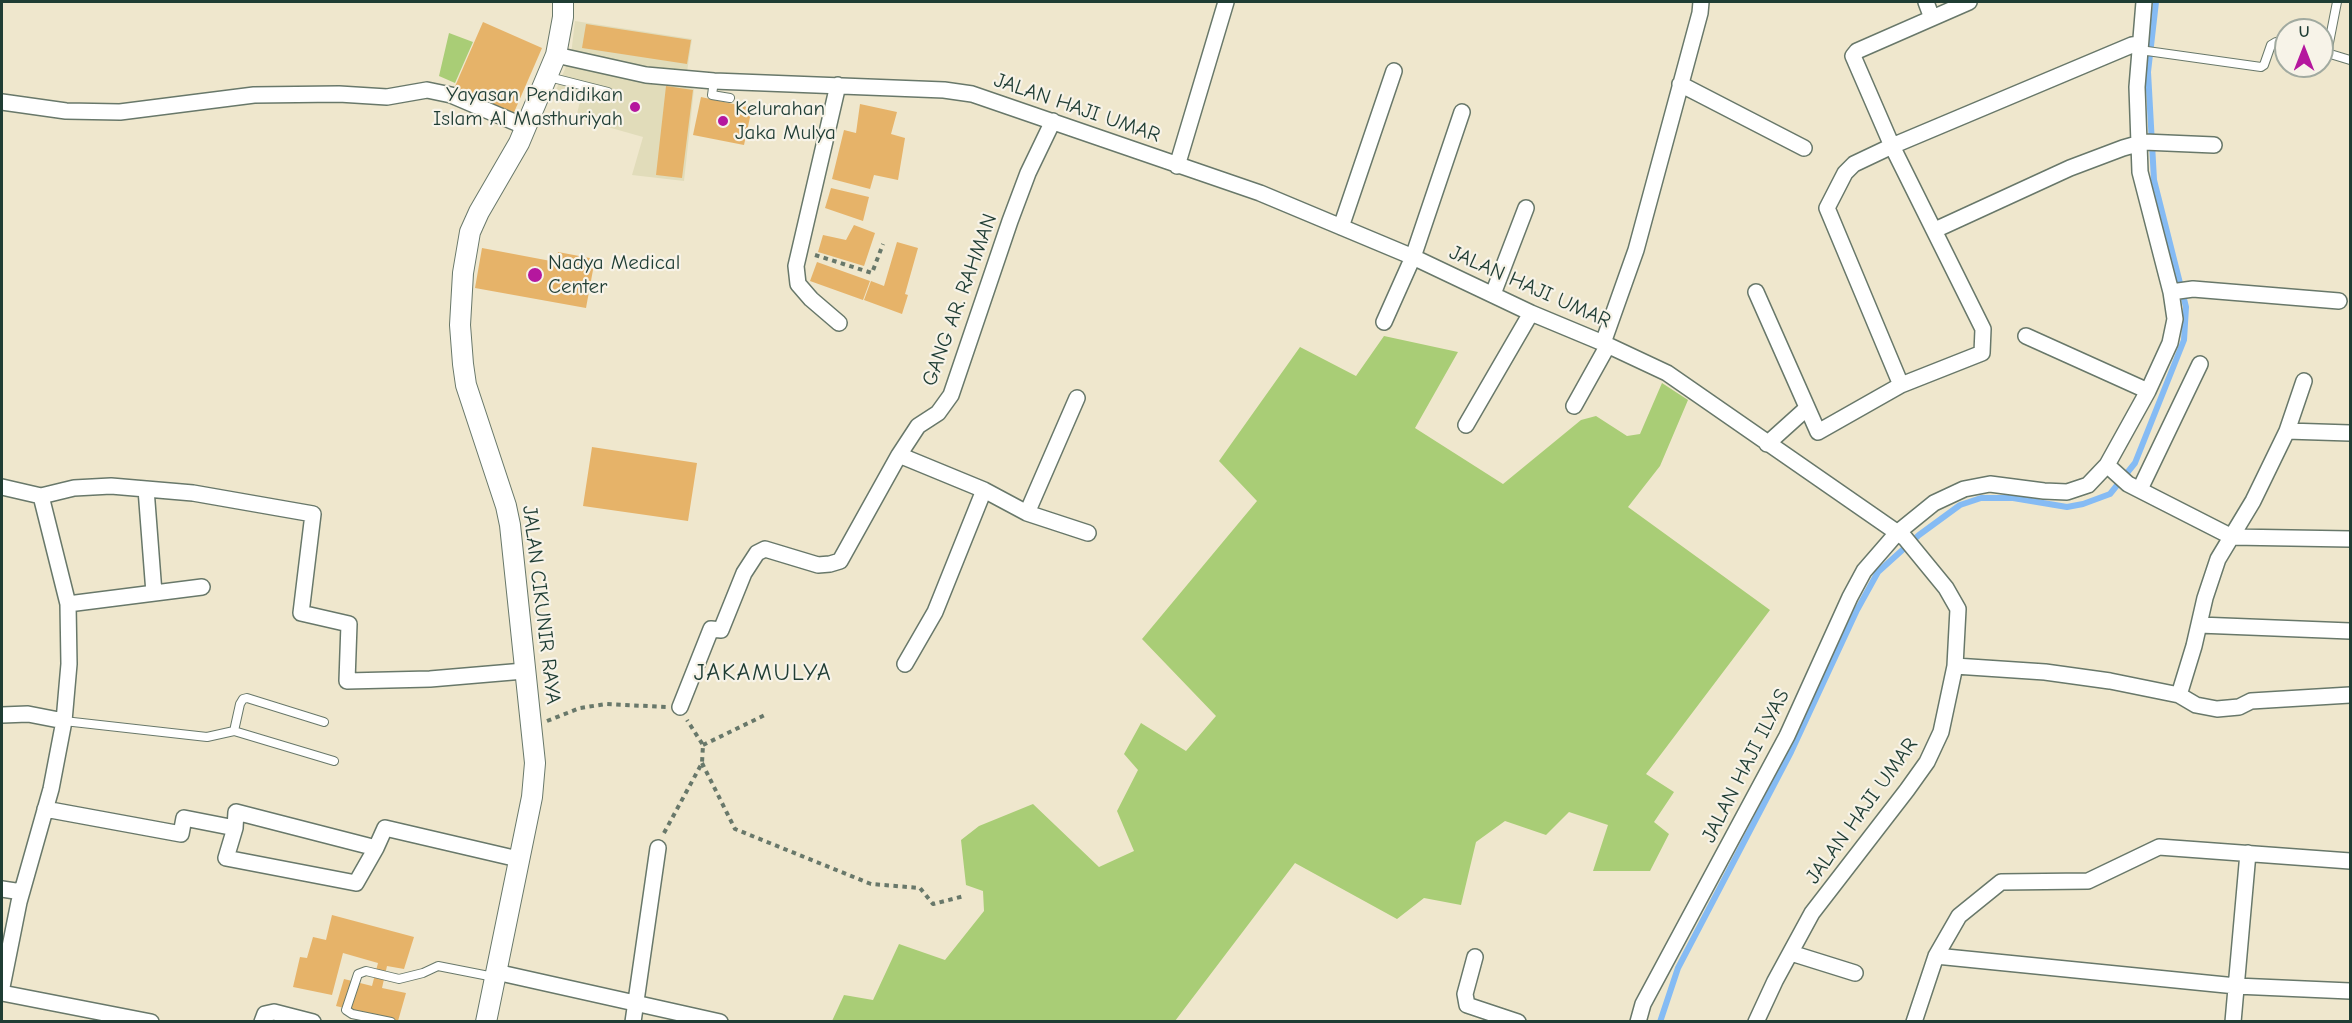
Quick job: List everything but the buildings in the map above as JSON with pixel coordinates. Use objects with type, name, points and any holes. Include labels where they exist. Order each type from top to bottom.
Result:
[{"type":"street","name":"JALAN CIKUNIR RAYA","points":[[486,1022],[534,779],[532,727],[524,671],[510,525],[506,506],[466,386],[460,325],[463,273],[470,232],[526,127],[548,77],[556,55],[563,17],[563,2]]},
{"type":"street","points":[[1177,166],[1226,2]]},
{"type":"street","points":[[1574,406],[1605,344],[1636,250],[1701,13],[1701,2]]},
{"type":"street","points":[[1926,2],[1932,18]]},
{"type":"street","points":[[1756,292],[1818,432],[1901,385],[1982,353],[1983,329],[1892,146],[1853,56],[1854,52],[1969,2]]},
{"type":"street","name":"JALAN HAJI ILYAS","points":[[1638,1022],[1643,1004],[1787,736],[1864,571],[1906,540],[1934,503],[1964,489],[1990,484],[2067,492],[2088,485],[2111,468],[2170,343],[2175,319],[2173,292],[2140,172],[2147,143],[2137,87],[2144,2]]},
{"type":"street","points":[[1901,385],[1827,208],[1845,173],[1854,164],[1892,146],[2132,45],[2142,48]]},
{"type":"street","name":"JALAN HAJI UMAR","points":[[556,55],[645,75],[714,81],[944,90],[972,94],[1260,193],[1413,257],[1666,373],[1906,540],[1946,588],[1958,609],[1955,666],[1941,732],[1928,762],[1812,913],[1760,1010],[1756,1022]]},
{"type":"street","points":[[1341,227],[1394,71]]},
{"type":"street","points":[[1680,84],[1804,148]]},
{"type":"street","points":[[838,85],[796,266],[798,284],[839,323]]},
{"type":"street","points":[[2,102],[66,111],[120,112],[254,95],[339,94],[387,97],[427,90],[451,94],[526,127]]},
{"type":"street","points":[[1384,322],[1413,257],[1461,112]]},
{"type":"street","name":"GANG AR. RAHMAN","points":[[680,707],[711,629],[721,630],[744,573],[757,553],[765,549],[818,565],[840,561],[899,454],[918,426],[938,413],[951,395],[1021,192],[1053,121]]},
{"type":"street","points":[[1935,230],[2070,168],[2147,143],[2214,145]]},
{"type":"street","points":[[1493,294],[1526,208]]},
{"type":"street","points":[[2173,292],[2193,289],[2339,301]]},
{"type":"street","points":[[1466,425],[1531,313]]},
{"type":"street","points":[[2026,336],[2148,391]]},
{"type":"street","points":[[2134,486],[2200,364]]},
{"type":"street","points":[[2179,695],[2218,559],[2232,537],[2287,431],[2304,381]]},
{"type":"street","points":[[1027,513],[1077,398]]},
{"type":"street","points":[[1767,444],[1808,408]]},
{"type":"street","points":[[2287,431],[2350,433]]},
{"type":"street","points":[[899,454],[984,490],[1027,513],[1088,533]]},
{"type":"street","points":[[2111,468],[2134,486],[2232,537],[2350,539]]},
{"type":"street","points":[[2,488],[41,496],[74,488],[111,486],[193,493],[313,514],[302,613],[349,624],[346,681],[430,679],[524,671]]},
{"type":"street","points":[[146,489],[154,593]]},
{"type":"street","points":[[905,664],[939,603],[984,490]]},
{"type":"street","points":[[2,987],[22,892],[45,809],[64,721],[70,642],[68,604],[41,496]]},
{"type":"street","points":[[68,604],[202,587]]},
{"type":"street","points":[[2199,625],[2350,631]]},
{"type":"street","points":[[1955,666],[2044,672],[2110,681],[2179,695],[2196,705],[2225,709],[2239,707],[2252,701],[2350,695]]},
{"type":"street","points":[[2,715],[28,714],[64,721]]},
{"type":"street","points":[[45,809],[181,834],[184,818],[235,828]]},
{"type":"street","points":[[376,848],[236,812],[235,828],[226,858],[356,883],[376,848],[385,828],[518,859]]},
{"type":"street","points":[[1914,1022],[1936,956],[1959,916],[2001,882],[2088,881],[2159,847],[2350,861]]},
{"type":"street","points":[[633,1022],[658,848]]},
{"type":"street","points":[[2233,1022],[2248,853]]},
{"type":"street","points":[[2,889],[22,892]]},
{"type":"street","points":[[1791,953],[1855,973]]},
{"type":"street","points":[[1936,956],[2236,986],[2350,991]]},
{"type":"street","points":[[1475,957],[1465,994],[1467,1005],[1518,1022]]},
{"type":"street","points":[[495,975],[720,1022]]},
{"type":"street","points":[[2,993],[151,1022]]},
{"type":"street","points":[[262,1022],[265,1014],[274,1012],[313,1022]]},
{"type":"lane","points":[[2333,18],[2337,2]]},
{"type":"lane","points":[[2142,48],[2158,53],[2261,67],[2274,43]]},
{"type":"lane","points":[[2334,56],[2350,60]]},
{"type":"lane","points":[[548,77],[608,92]]},
{"type":"lane","points":[[714,81],[712,95],[730,98]]},
{"type":"lane","points":[[234,730],[240,704],[243,699],[247,698],[324,722]]},
{"type":"lane","points":[[64,721],[207,737],[234,730],[334,761]]},
{"type":"lane","points":[[391,1022],[352,1014],[346,1010],[358,974],[366,971],[399,979],[438,966],[495,975]]},
{"type":"path","points":[[800,251],[872,273],[883,244]]},
{"type":"path","points":[[532,727],[580,708],[606,704],[680,707],[703,745],[702,763],[663,834],[658,848]]},
{"type":"path","points":[[703,745],[767,714]]},
{"type":"path","points":[[702,763],[735,828],[872,884],[920,888],[933,904],[964,896]]},
{"type":"shaded area","name":"Yayasan Pendidikan Islam Al Masthuriyah","points":[[575,21],[692,39],[685,85],[694,89],[684,181],[632,175],[643,137],[576,118],[581,97],[556,90],[571,55]]},
{"type":"green space","points":[[449,33],[473,42],[455,83],[439,76]]},
{"type":"green space","points":[[1384,336],[1458,352],[1415,428],[1503,484],[1581,420],[1596,416],[1627,436],[1640,434],[1662,383],[1688,400],[1660,466],[1628,507],[1770,610],[1646,774],[1674,792],[1654,822],[1669,834],[1650,871],[1593,871],[1608,825],[1569,812],[1546,835],[1505,821],[1476,842],[1461,905],[1424,898],[1397,919],[1295,863],[1175,1021],[832,1021],[844,995],[873,1000],[899,944],[945,960],[984,911],[983,891],[966,885],[961,840],[979,826],[1033,804],[1099,867],[1134,851],[1117,811],[1138,770],[1124,754],[1141,723],[1186,751],[1216,716],[1142,639],[1257,501],[1219,461],[1300,347],[1356,376]]},
{"type":"waterway","points":[[1660,1022],[1678,968],[1791,752],[1857,610],[1878,572],[1919,535],[1960,505],[1981,498],[2013,498],[2067,507],[2083,504],[2110,494],[2135,463],[2184,340],[2186,307],[2154,180],[2148,72],[2156,2]]},
{"type":"place","name":"Yayasan Pendidikan Islam Al Masthuriyah","points":[[635,107]]},
{"type":"place","name":"Kelurahan Jaka Mulya","points":[[723,121]]},
{"type":"place","name":"Nadya Medical Center","points":[[535,275]]},
{"type":"district","name":"JAKAMULYA","points":[[763,673]]}]
